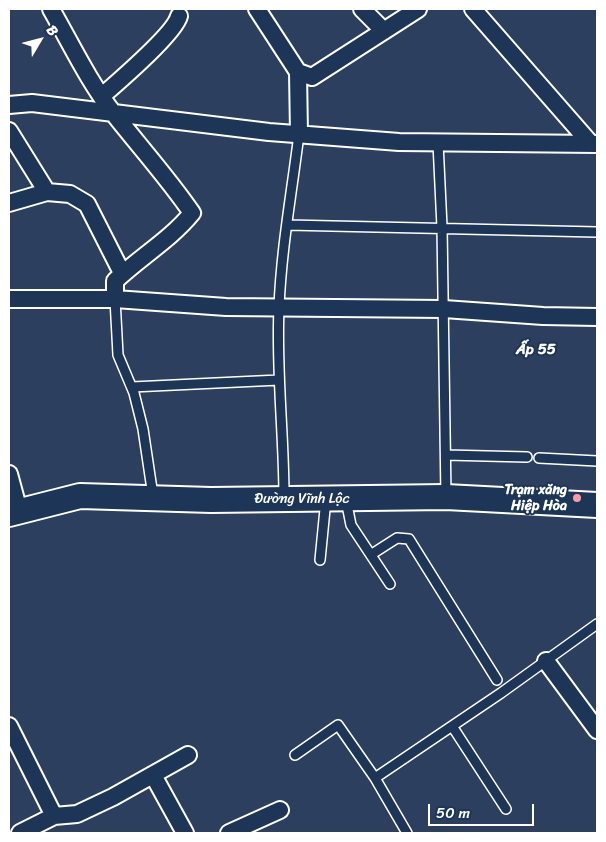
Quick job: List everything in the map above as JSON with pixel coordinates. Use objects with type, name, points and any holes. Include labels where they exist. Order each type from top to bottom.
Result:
[{"type":"main road","name":"Đường Vĩnh Lộc","points":[[14,512],[80,496],[153,499],[284,498],[336,500],[446,497],[597,505]]},
{"type":"street","points":[[51,9],[82,65],[113,112],[170,182],[192,213],[176,233],[142,256],[115,280],[114,299]]},
{"type":"street","points":[[257,9],[298,72],[299,134]]},
{"type":"street","points":[[362,9],[384,31]]},
{"type":"street","points":[[298,72],[312,77],[418,9]]},
{"type":"street","points":[[474,9],[594,144]]},
{"type":"street","points":[[102,96],[157,46],[177,23],[179,16]]},
{"type":"street","points":[[9,105],[32,103],[299,134],[399,142],[594,144]]},
{"type":"street","points":[[9,131],[47,192]]},
{"type":"street","points":[[9,203],[47,192],[70,194],[88,204],[122,274]]},
{"type":"street","points":[[9,300],[114,299],[226,306],[444,309],[543,316],[597,317]]},
{"type":"street","points":[[9,474],[14,512]]},
{"type":"street","points":[[546,660],[597,730]]},
{"type":"street","points":[[9,726],[54,816]]},
{"type":"street","points":[[20,833],[54,816],[77,814],[188,755]]},
{"type":"street","points":[[153,775],[184,833]]},
{"type":"street","points":[[229,833],[280,810]]},
{"type":"lane","points":[[284,498],[284,437],[279,380],[279,306],[299,134]]},
{"type":"lane","points":[[438,143],[444,309],[446,497]]},
{"type":"lane","points":[[288,225],[597,232]]},
{"type":"lane","points":[[114,299],[118,355],[132,387],[143,429],[153,499]]},
{"type":"lane","points":[[132,387],[279,380]]},
{"type":"lane","points":[[446,455],[527,457]]},
{"type":"lane","points":[[539,458],[597,460]]},
{"type":"lane","points":[[336,500],[390,584]]},
{"type":"lane","points":[[320,560],[336,500]]},
{"type":"lane","points":[[372,554],[397,538],[409,539],[497,680]]},
{"type":"lane","points":[[376,778],[597,624]]},
{"type":"lane","points":[[295,755],[338,725],[376,778],[407,833]]},
{"type":"lane","points":[[452,726],[506,809]]},
{"type":"place","name":"Trạm xăng Hiệp Hòa","points":[[577,498]]},
{"type":"district","name":"Ấp 55","points":[[536,350]]}]
